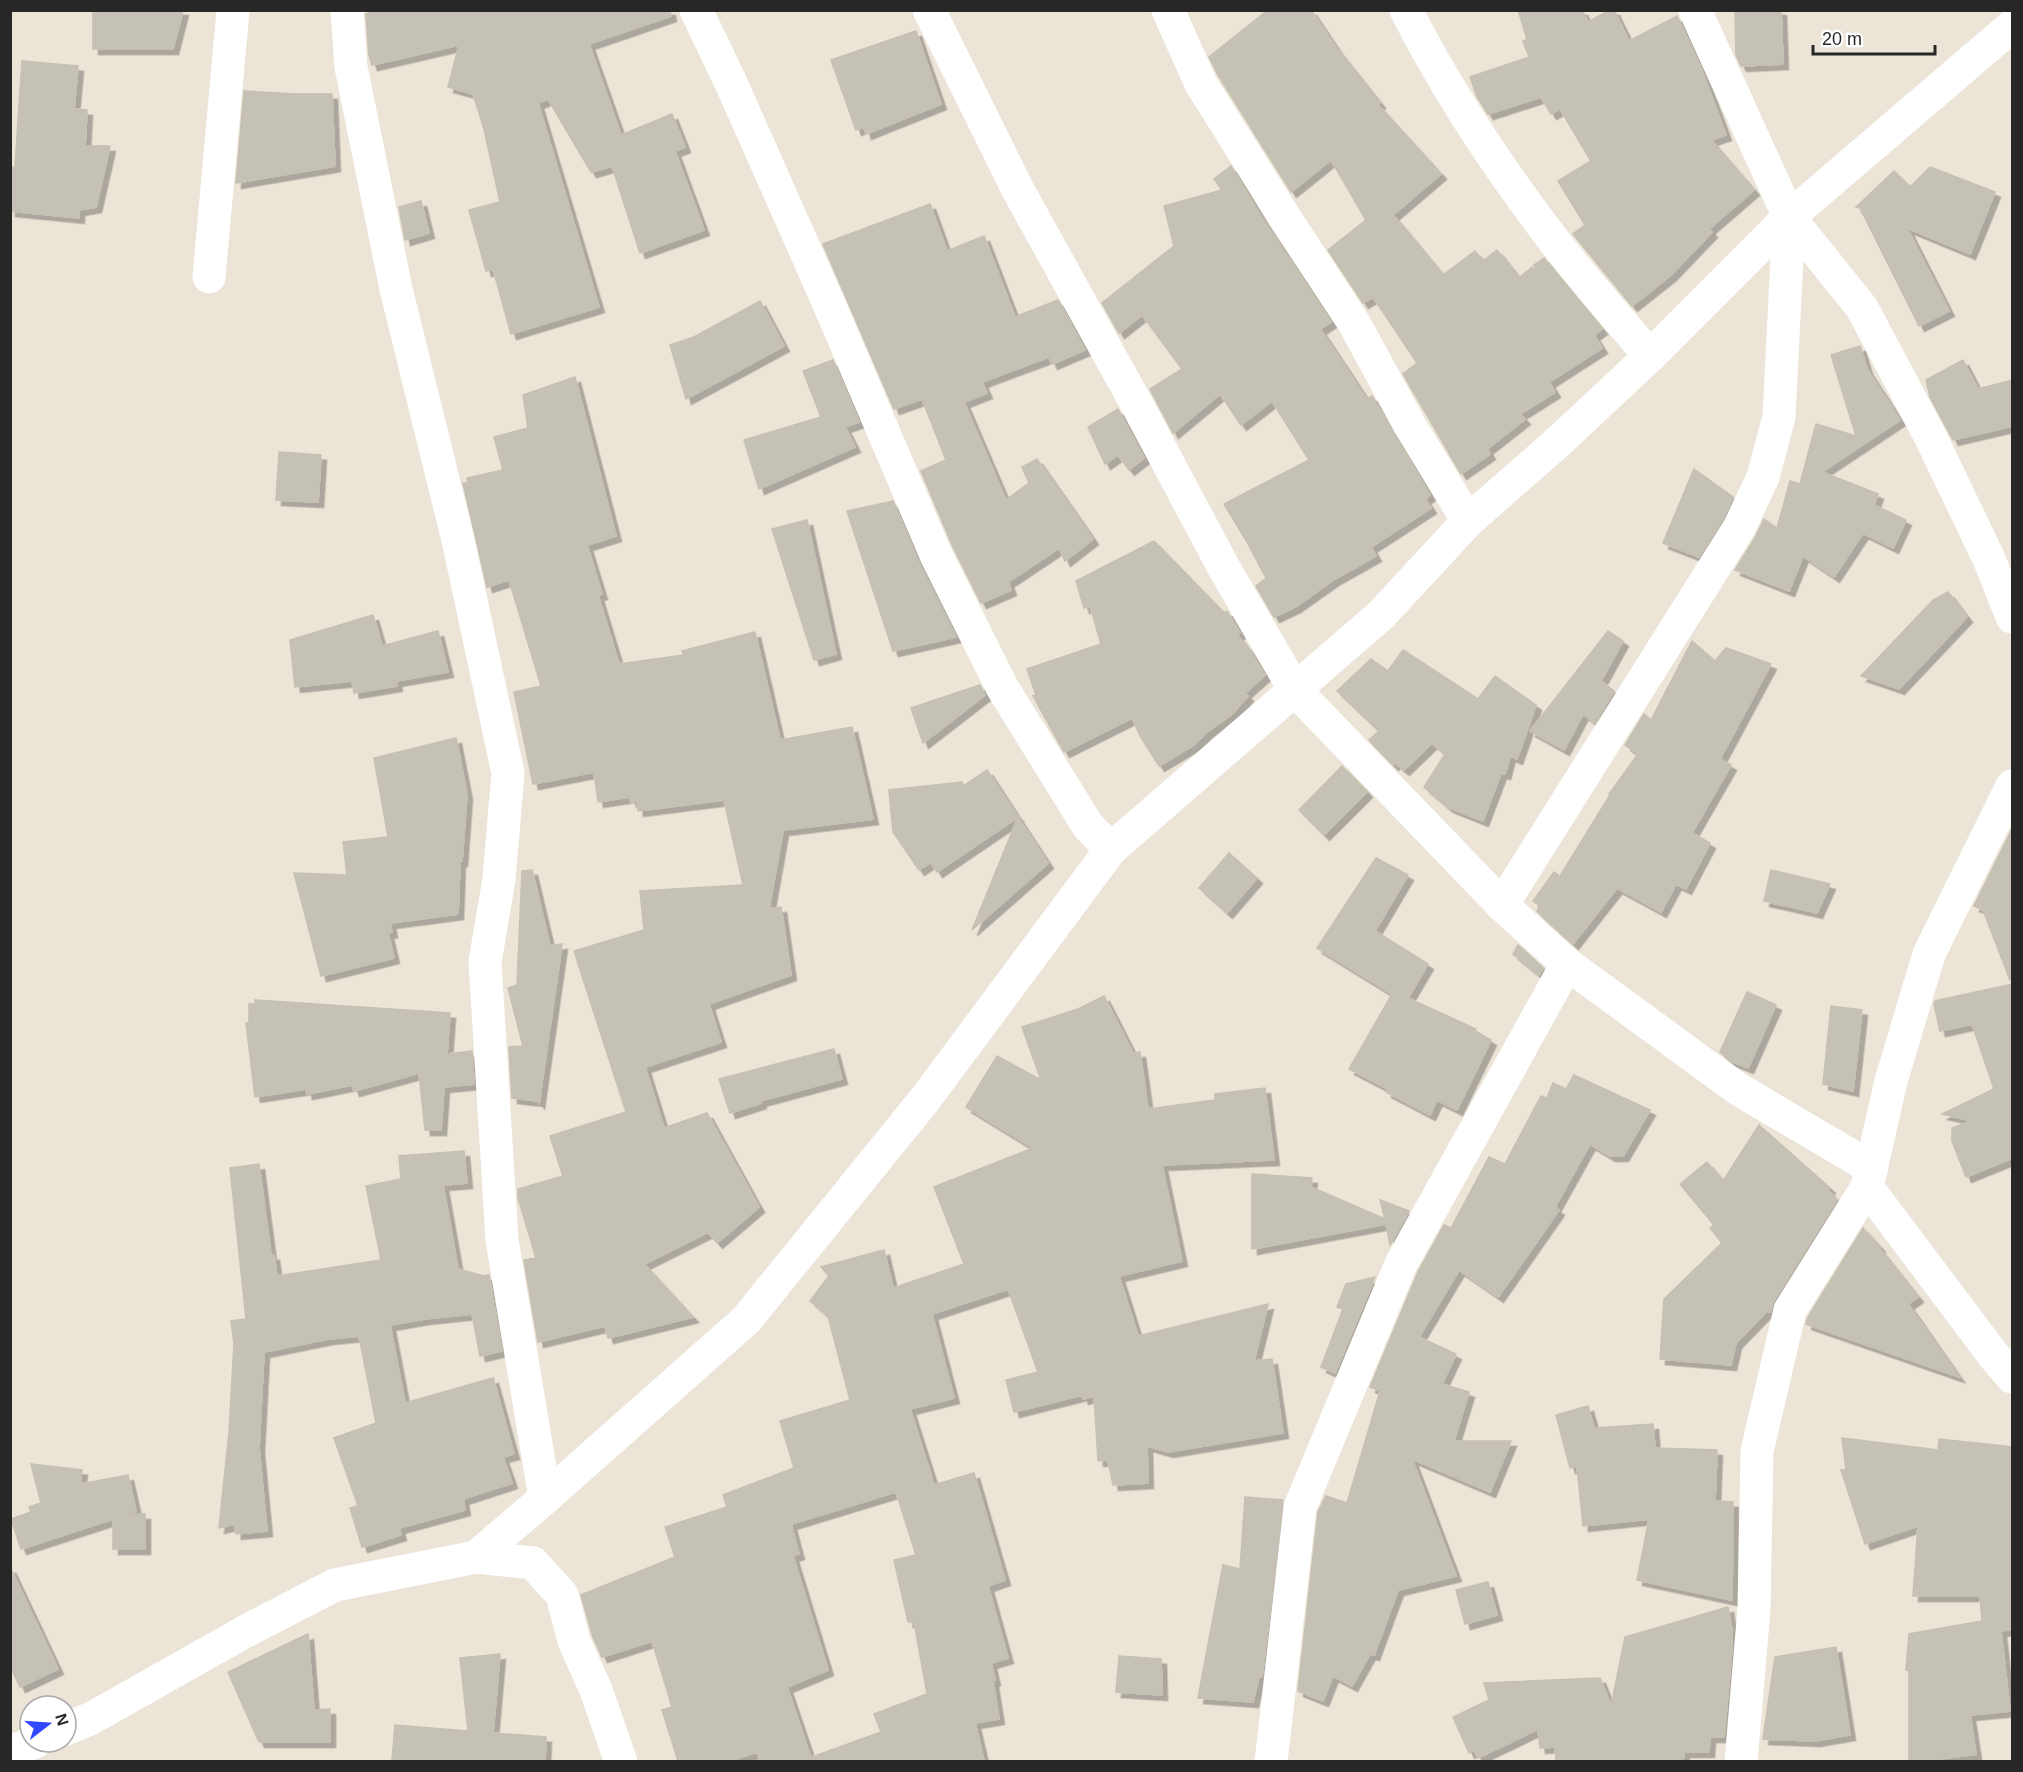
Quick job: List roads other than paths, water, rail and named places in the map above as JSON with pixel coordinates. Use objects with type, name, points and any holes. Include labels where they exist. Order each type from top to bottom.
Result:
[{"type":"street","points":[[208,277],[233,10]]},
{"type":"street","points":[[347,10],[351,67],[396,289],[458,540],[508,773],[499,879],[485,962],[502,1240],[545,1498]]},
{"type":"street","points":[[696,10],[829,304],[941,565],[1002,687],[1089,826],[1111,849]]},
{"type":"street","points":[[929,10],[1018,190],[1224,568],[1295,690],[1502,905],[1567,964],[1738,1089],[1869,1177],[1994,1356],[2013,1377]]},
{"type":"street","points":[[1168,10],[1201,84],[1288,224],[1354,323],[1409,424],[1468,521]]},
{"type":"street","points":[[1406,10],[1434,64],[1501,169],[1565,255],[1650,356]]},
{"type":"street","points":[[1695,10],[1788,217],[1862,308],[1931,438],[1989,559],[2013,617]]},
{"type":"street","points":[[476,1557],[746,1320],[926,1098],[1111,849],[1381,615],[1468,521],[1558,442],[1650,356],[1788,217],[2013,26]]},
{"type":"street","points":[[1502,905],[1739,528],[1763,477],[1779,417],[1788,217]]},
{"type":"street","points":[[1742,1761],[1754,1609],[1757,1452],[1790,1310],[1869,1177],[1891,1081],[1929,954],[2013,786]]},
{"type":"street","points":[[1271,1761],[1300,1506],[1401,1264],[1567,964]]},
{"type":"street","points":[[78,1724],[246,1631],[335,1585],[476,1557],[533,1563],[562,1595],[574,1641],[596,1690],[621,1761]]},
{"type":"street","points":[[10,1754],[13,1761]]}]
